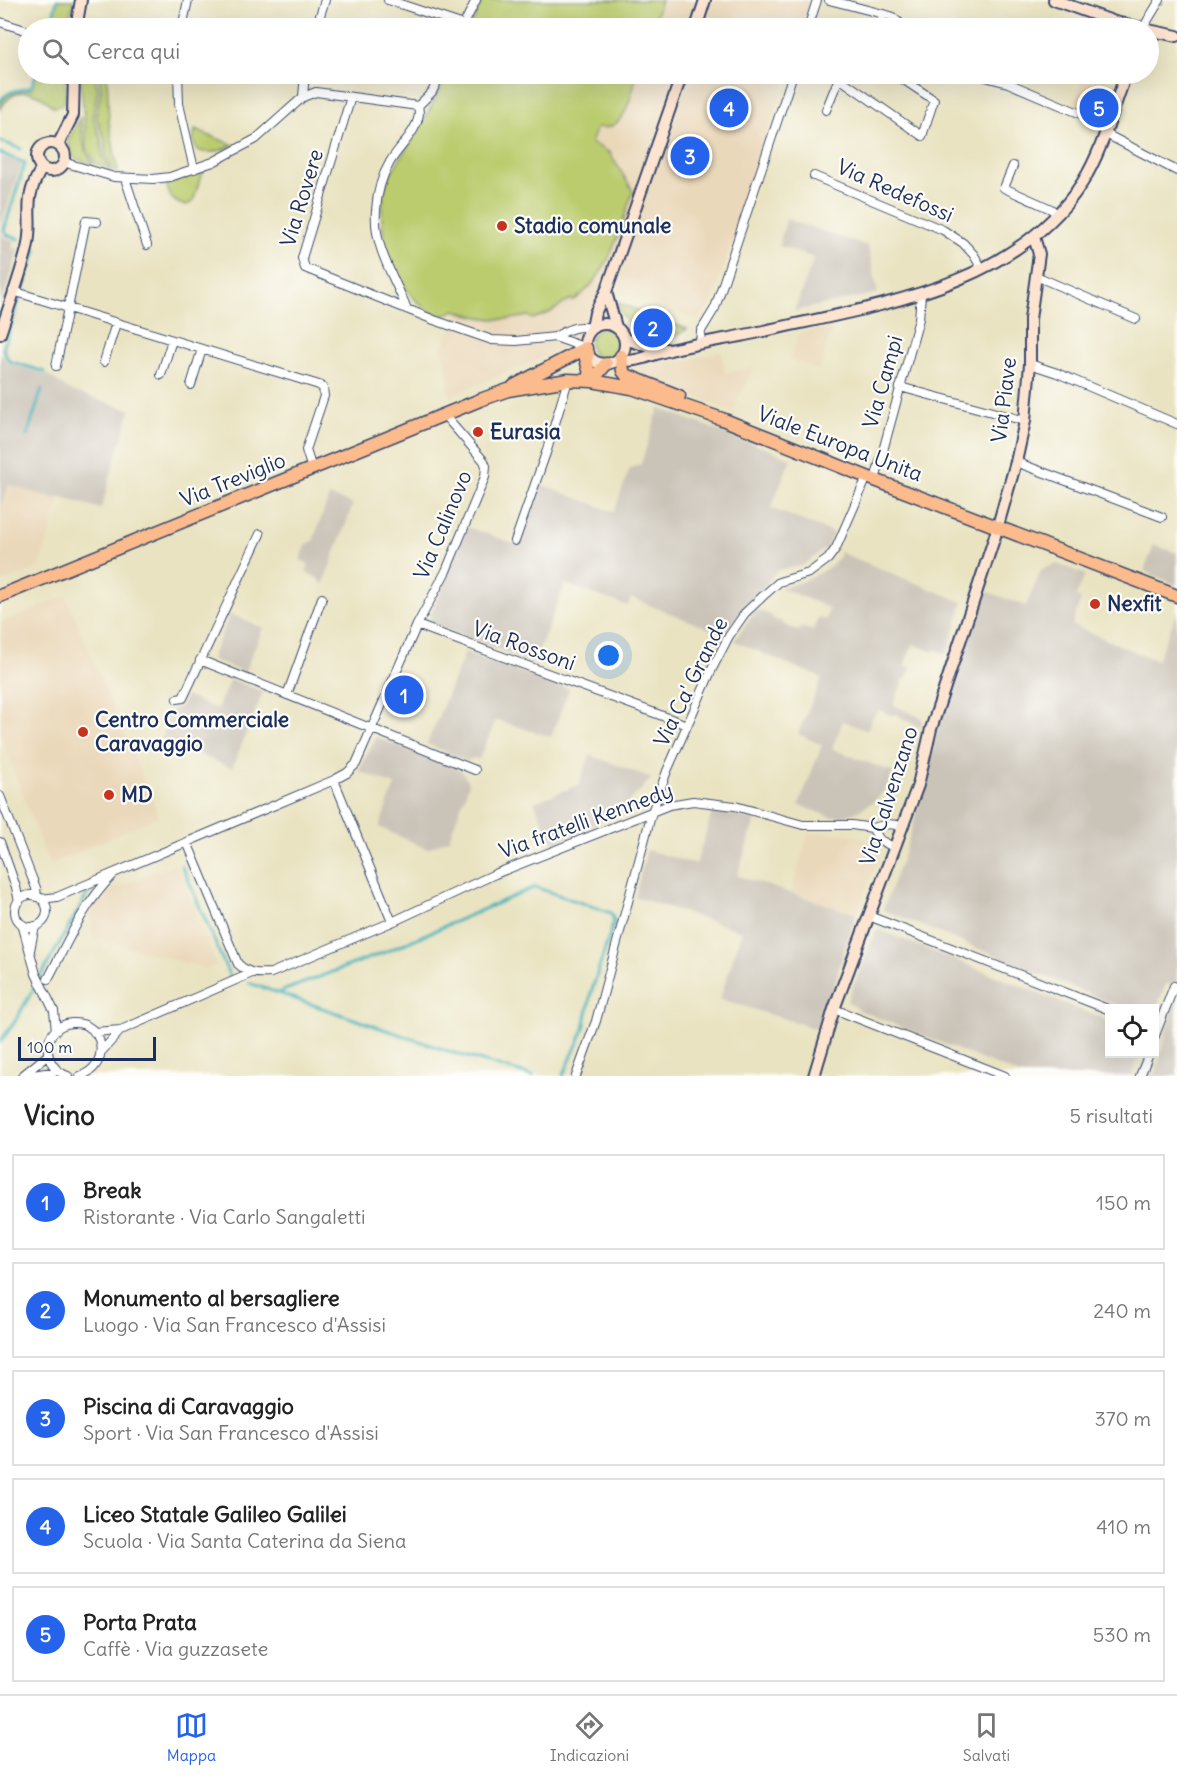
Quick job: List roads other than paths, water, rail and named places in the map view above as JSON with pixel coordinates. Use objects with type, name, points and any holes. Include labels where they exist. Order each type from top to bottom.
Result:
[{"type":"main road","points":[[508,390],[540,371],[587,350],[586,360],[592,381],[619,361],[624,373],[628,376],[706,406],[722,418]]},
{"type":"main road","name":"Viale Europa Unita","points":[[480,400],[508,390],[568,380],[592,381],[632,388],[722,418],[1177,596]]},
{"type":"main road","name":"Via Treviglio","points":[[0,596],[480,400]]},
{"type":"street","points":[[78,18],[81,0]]},
{"type":"street","points":[[184,18],[188,0]]},
{"type":"street","points":[[319,18],[325,0]]},
{"type":"street","points":[[388,0],[438,18]]},
{"type":"street","points":[[467,18],[476,0]]},
{"type":"street","points":[[699,18],[705,0]]},
{"type":"street","points":[[811,18],[817,0]]},
{"type":"street","points":[[829,0],[894,18]]},
{"type":"street","points":[[1054,0],[1104,18]]},
{"type":"street","points":[[1148,18],[1160,0]]},
{"type":"street","points":[[883,18],[884,14]]},
{"type":"street","points":[[0,22],[18,28]]},
{"type":"street","points":[[1159,32],[1177,36]]},
{"type":"street","points":[[58,145],[73,115],[74,84]]},
{"type":"street","points":[[178,84],[179,104],[194,170]]},
{"type":"street","points":[[303,97],[304,84]]},
{"type":"street","points":[[63,162],[114,177],[170,177],[213,162],[256,139],[303,97],[316,92],[418,106],[426,100],[436,84]]},
{"type":"street","points":[[678,84],[606,291],[595,313],[592,328],[586,340],[587,350],[594,360],[619,361],[921,294],[982,269],[1034,237],[1057,214],[1082,183],[1106,129],[1122,84]]},
{"type":"street","points":[[700,344],[701,331],[715,308],[790,84]]},
{"type":"street","points":[[826,110],[837,84]]},
{"type":"street","points":[[851,84],[922,136],[933,100],[910,84]]},
{"type":"street","points":[[1008,84],[1106,129],[1177,171]]},
{"type":"street","name":"Via Rovere","points":[[351,97],[302,262],[308,271],[407,309]]},
{"type":"street","points":[[418,106],[419,119],[390,162],[382,179],[376,210],[379,244],[407,309],[492,339],[516,341],[555,337],[579,326],[592,328],[603,324],[616,327]]},
{"type":"street","points":[[45,144],[58,145],[65,154],[63,162],[54,170],[42,168],[37,160],[38,151],[45,144]]},
{"type":"street","points":[[1013,166],[1004,188],[1049,208],[1057,214]]},
{"type":"street","points":[[0,334],[19,293],[27,249],[30,194],[42,168]]},
{"type":"street","name":"Via Redefossi","points":[[814,176],[943,230],[963,243],[974,255],[982,269]]},
{"type":"street","points":[[124,178],[147,245]]},
{"type":"street","points":[[56,366],[86,220],[97,222]]},
{"type":"street","name":"Via Piave","points":[[998,527],[1016,462],[1024,421],[1030,364],[1030,319],[1039,254],[1034,237]]},
{"type":"street","points":[[1036,276],[1136,319]]},
{"type":"street","points":[[606,291],[616,327],[626,344],[619,361]]},
{"type":"street","points":[[19,293],[321,386],[324,396],[306,450],[312,469]]},
{"type":"street","name":"Via Campi","points":[[871,478],[919,319],[921,294]]},
{"type":"street","points":[[104,362],[116,323]]},
{"type":"street","points":[[555,337],[587,350]]},
{"type":"street","points":[[625,339],[650,348],[669,350]]},
{"type":"street","points":[[161,375],[172,340]]},
{"type":"street","points":[[191,384],[202,349]]},
{"type":"street","points":[[1030,364],[1057,373],[1177,424]]},
{"type":"street","points":[[515,541],[547,450],[568,380]]},
{"type":"street","points":[[900,387],[1024,421]]},
{"type":"street","name":"Via Calinovo","points":[[57,897],[334,780],[347,773],[356,764],[417,625],[446,571],[486,472],[484,461],[444,415]]},
{"type":"street","points":[[1016,462],[1162,517]]},
{"type":"street","name":"Via Ca' Grande","points":[[576,1076],[596,1022],[652,812],[687,725],[729,636],[745,613],[779,582],[809,573],[828,559],[836,548],[871,478]]},
{"type":"street","name":"Via Calvenzano","points":[[814,1076],[834,1009],[923,770],[931,729],[998,527]]},
{"type":"street","points":[[177,699],[183,698],[260,534]]},
{"type":"street","points":[[287,695],[322,598]]},
{"type":"street","name":"Via Rossoni","points":[[417,625],[687,725]]},
{"type":"street","points":[[200,660],[475,770]]},
{"type":"street","points":[[334,780],[392,922]]},
{"type":"street","points":[[0,796],[39,898],[45,903],[44,920],[35,926],[22,924]]},
{"type":"street","name":"Via fratelli Kennedy","points":[[121,1030],[252,973],[271,973],[392,922],[495,874],[669,804],[693,801],[735,806],[803,825],[852,825],[873,828],[889,824],[903,826]]},
{"type":"street","points":[[873,828],[880,840],[895,848]]},
{"type":"street","points":[[0,842],[16,887],[19,902],[16,915],[22,924],[30,955],[54,1011],[56,1031]]},
{"type":"street","points":[[187,842],[238,964],[252,973]]},
{"type":"street","points":[[48,979],[97,891],[115,873]]},
{"type":"street","points":[[19,902],[28,896],[57,897]]},
{"type":"street","points":[[46,911],[57,897]]},
{"type":"street","points":[[869,916],[1105,1008]]},
{"type":"street","points":[[30,955],[35,926]]},
{"type":"street","points":[[1159,1021],[1174,986]]},
{"type":"street","points":[[834,1009],[1005,1076]]},
{"type":"street","points":[[54,1011],[69,1024]]},
{"type":"street","points":[[68,1076],[58,1071],[48,1055],[50,1040],[56,1031],[69,1024],[82,1024],[94,1032],[101,1052]]},
{"type":"street","points":[[94,1032],[121,1030]]},
{"type":"street","points":[[80,1076],[95,1067],[101,1052],[121,1030]]},
{"type":"street","points":[[22,1076],[48,1055]]},
{"type":"street","points":[[1140,1076],[1147,1058]]},
{"type":"street","points":[[27,1076],[58,1071]]},
{"type":"waterway","points":[[52,18],[57,0]]},
{"type":"waterway","points":[[0,101],[10,93],[31,87],[32,84]]},
{"type":"waterway","points":[[0,141],[21,149]]},
{"type":"waterway","points":[[0,153],[25,163],[4,230],[7,235],[19,239]]},
{"type":"waterway","points":[[35,247],[36,251],[3,349],[9,361],[45,372]]},
{"type":"waterway","points":[[27,436],[42,389]]},
{"type":"waterway","points":[[182,866],[230,977]]},
{"type":"waterway","points":[[277,993],[385,952],[535,887],[611,913],[614,921],[591,993],[584,1029],[563,1076]]},
{"type":"waterway","points":[[0,1042],[14,1023],[88,893]]},
{"type":"waterway","points":[[249,983],[454,1053],[533,1076]]},
{"type":"place","name":"Liceo Statale Galileo Galilei","points":[[729,108]]},
{"type":"place","name":"Porta Prata","points":[[1099,108]]},
{"type":"place","name":"Piscina di Caravaggio","points":[[690,156]]},
{"type":"place","name":"Stadio comunale","points":[[502,226]]},
{"type":"place","name":"Monumento al bersagliere","points":[[653,328]]},
{"type":"place","name":"Eurasia","points":[[478,432]]},
{"type":"place","name":"Nexfit","points":[[1095,604]]},
{"type":"place","name":"Break","points":[[404,695]]},
{"type":"place","name":"Centro Commerciale Caravaggio","points":[[83,732]]},
{"type":"place","name":"MD","points":[[109,795]]}]
